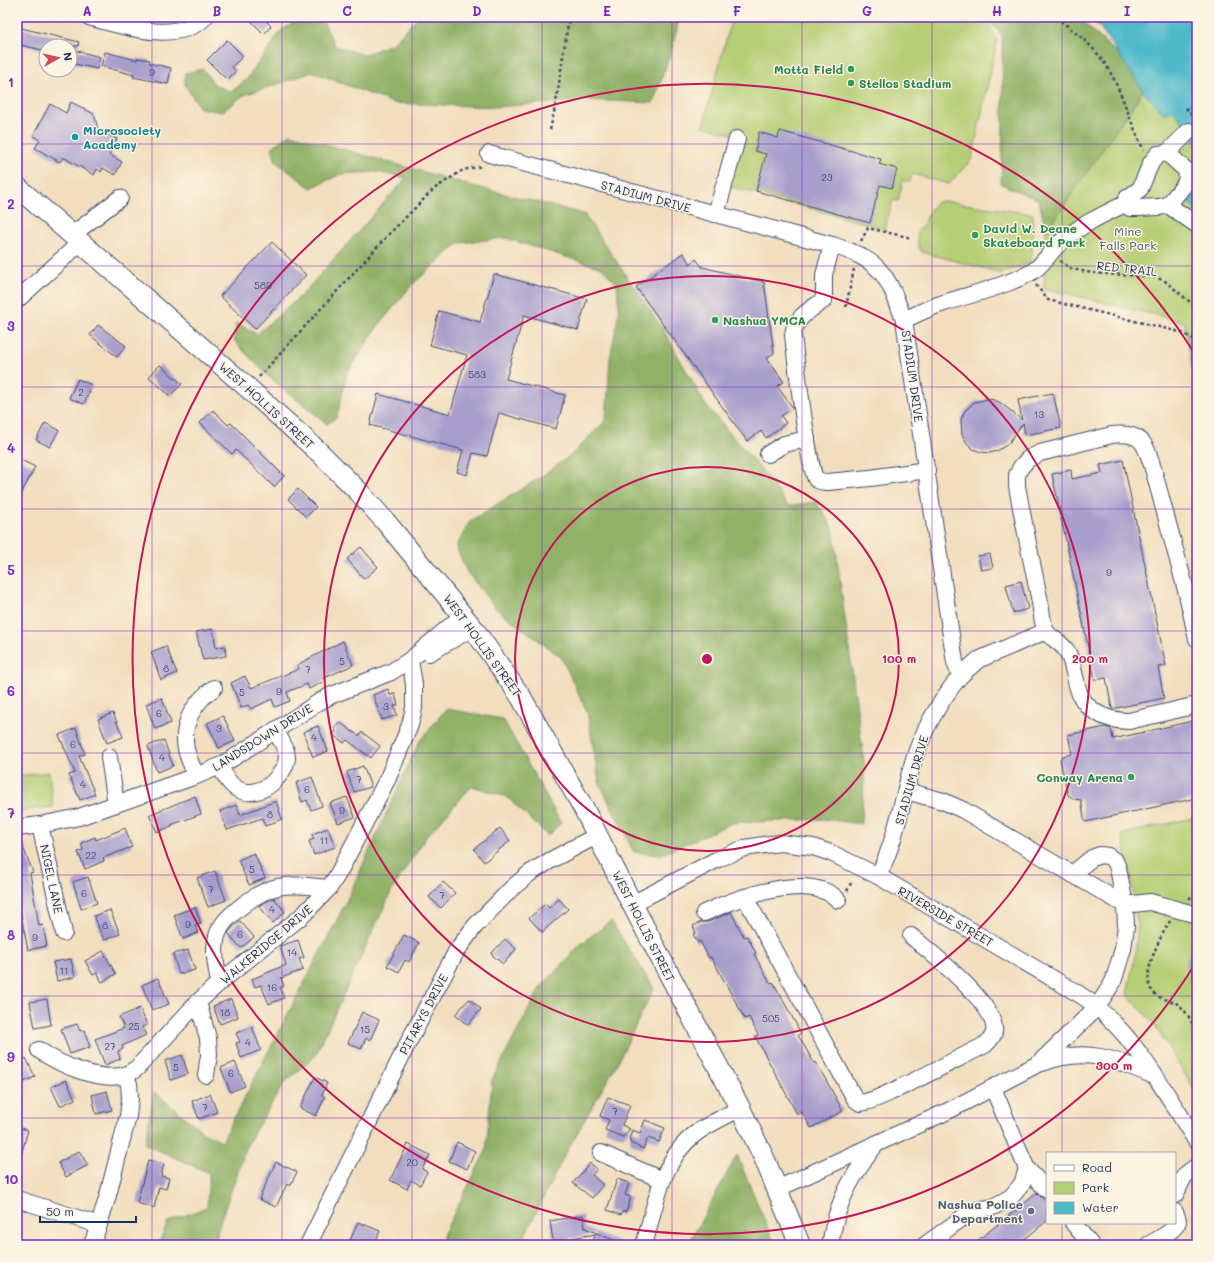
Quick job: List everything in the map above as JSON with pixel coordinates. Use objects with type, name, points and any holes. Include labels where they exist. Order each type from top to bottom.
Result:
[{"type":"main road","name":"WEST HOLLIS STREET","points":[[17,187],[319,452],[359,492],[385,521],[468,622],[521,697],[598,835],[632,904],[740,1108],[777,1189],[800,1245]]},
{"type":"street","points":[[89,17],[129,28],[157,33],[186,28],[200,22],[205,17]]},
{"type":"street","points":[[904,320],[942,304],[1031,273],[1058,245],[1081,228],[1098,217],[1125,204],[1127,198],[1140,189],[1150,163],[1158,154],[1167,153],[1189,131]]},
{"type":"street","points":[[716,214],[737,139]]},
{"type":"street","points":[[1125,204],[1130,208],[1159,208],[1168,205],[1186,182],[1186,171],[1167,153]]},
{"type":"street","name":"STADIUM DRIVE","points":[[489,154],[852,251],[878,268],[894,292],[904,320],[955,662],[960,676],[943,699],[924,732],[914,760],[892,845],[878,876]]},
{"type":"street","points":[[17,300],[76,239],[120,198]]},
{"type":"street","points":[[1168,205],[1197,225]]},
{"type":"street","points":[[832,245],[824,275],[824,300],[803,315],[797,323],[793,335],[812,470],[816,478],[821,481],[828,482],[927,470]]},
{"type":"street","points":[[1197,639],[1187,594],[1149,452],[1142,441],[1134,436],[1123,434],[1112,435],[1040,453],[1028,459],[1021,467],[1017,475],[1017,486],[1046,631],[1067,650],[1072,662],[1080,695],[1084,703],[1100,715],[1112,720],[1129,721],[1197,705]]},
{"type":"street","points":[[768,454],[784,444],[807,439]]},
{"type":"street","name":"LANDSDOWN DRIVE","points":[[17,828],[40,825],[80,816],[196,776],[220,766],[318,702],[391,672],[410,660],[427,654],[468,622]]},
{"type":"street","points":[[960,676],[978,660],[1046,631]]},
{"type":"street","name":"WALKERIDGE DRIVE","points":[[125,1075],[136,1069],[198,1002],[219,983],[303,915],[329,888],[347,857],[388,778],[410,725],[414,708],[414,684],[410,660]]},
{"type":"street","points":[[196,776],[186,750],[186,727],[190,714],[200,699],[214,688]]},
{"type":"street","points":[[220,766],[231,784],[240,790],[250,792],[266,788],[282,772],[287,760],[284,746],[275,730]]},
{"type":"street","points":[[109,758],[116,804]]},
{"type":"street","points":[[906,791],[943,801],[963,810],[1125,905],[1150,902],[1197,915]]},
{"type":"street","name":"NIGEL LANE","points":[[40,825],[64,933]]},
{"type":"street","name":"PITARYS DRIVE","points":[[308,1245],[408,1041],[457,950],[474,926],[512,888],[530,873],[598,835]]},
{"type":"street","name":"RIVERSIDE STREET","points":[[632,904],[718,859],[746,848],[768,844],[789,844],[818,848],[842,858],[878,876],[1078,994],[1097,1007],[1117,1026],[1132,1044],[1197,1142]]},
{"type":"street","points":[[1038,1064],[1097,1007],[1113,982],[1123,949],[1126,926],[1125,905],[1118,868],[1115,861],[1108,856],[1100,855],[1092,858],[1072,874]]},
{"type":"street","points":[[219,983],[215,958],[216,941],[219,930],[229,916],[252,898],[274,887],[301,885],[329,888]]},
{"type":"street","points":[[704,913],[723,904],[745,897],[776,890],[806,887],[827,891],[838,900]]},
{"type":"street","points":[[745,897],[855,1099],[860,1103],[867,1103],[921,1078],[985,1045],[992,1038],[994,1032],[992,1022],[987,1011],[969,987],[911,936]]},
{"type":"street","points":[[198,1002],[208,1038],[209,1055],[206,1075]]},
{"type":"street","points":[[39,1050],[50,1058],[81,1070],[101,1075],[125,1075],[129,1084],[130,1099],[128,1116],[122,1143],[107,1199],[92,1245]]},
{"type":"street","points":[[777,1189],[993,1088],[1038,1064],[1063,1056],[1087,1055],[1118,1061],[1154,1076]]},
{"type":"street","points":[[993,1088],[1027,1169],[1046,1189]]},
{"type":"street","points":[[644,1245],[662,1180],[674,1156],[694,1135],[708,1125],[740,1108]]},
{"type":"street","points":[[830,1245],[839,1205],[854,1176],[877,1143]]},
{"type":"street","points":[[601,1153],[662,1180]]},
{"type":"street","points":[[1176,1193],[1185,1175],[1197,1166]]},
{"type":"street","points":[[925,1245],[972,1210],[993,1207],[1011,1197],[1022,1184],[1027,1169]]},
{"type":"street","points":[[17,1199],[99,1225]]},
{"type":"street","points":[[1148,1245],[1177,1225],[1178,1221],[1176,1215]]},
{"type":"street","points":[[1074,1224],[1090,1245]]},
{"type":"path","points":[[550,130],[556,103],[569,17]]},
{"type":"path","points":[[1056,17],[1096,52],[1108,69],[1123,99],[1136,135],[1150,163]]},
{"type":"path","points":[[258,379],[390,234],[434,189],[463,170],[482,166],[489,154]]},
{"type":"path","points":[[861,242],[868,228],[912,238]]},
{"type":"path","name":"RED TRAIL","points":[[1050,254],[1072,269],[1092,273],[1155,277],[1165,281],[1197,308]]},
{"type":"path","points":[[846,307],[856,263]]},
{"type":"path","points":[[1034,282],[1048,300],[1180,332],[1197,341]]},
{"type":"path","points":[[1197,891],[1177,910],[1159,939],[1152,956],[1148,974],[1150,989],[1156,995],[1177,1004],[1190,1018],[1197,1033]]},
{"type":"green space","points":[[303,17],[321,17],[335,46],[364,55],[392,44],[418,17],[680,17],[670,55],[653,103],[587,100],[495,107],[393,103],[313,72],[244,95],[222,112],[200,108],[185,85],[185,73],[203,69],[214,84],[231,92],[247,79],[281,31]]},
{"type":"green space","name":"Motta Field","points":[[732,17],[980,17],[988,22],[997,41],[972,159],[949,184],[912,174],[910,182],[903,180],[898,201],[893,200],[885,229],[728,186],[742,137],[703,126]]},
{"type":"green space","points":[[984,17],[1077,17],[1120,56],[1143,91],[1046,232],[1039,200],[1001,184],[1003,127],[1002,34]]},
{"type":"green space","name":"Mine Falls Park","points":[[1143,91],[1163,113],[1174,111],[1197,142],[1197,187],[1188,202],[1197,210],[1197,392],[1184,322],[1044,288],[1046,232]]},
{"type":"green space","points":[[290,134],[473,186],[584,214],[664,331],[705,404],[766,475],[788,506],[816,502],[833,528],[865,768],[861,824],[824,819],[732,823],[660,855],[634,852],[599,782],[587,711],[561,657],[496,609],[467,572],[456,547],[470,521],[541,477],[572,454],[606,420],[610,359],[619,311],[617,284],[602,268],[505,238],[459,243],[412,285],[378,326],[347,373],[337,417],[327,424],[270,378],[234,341],[236,323],[257,334],[301,296],[406,178],[376,172],[341,174],[311,188],[276,162],[272,147]]},
{"type":"green space","name":"David W. Deane Skateboard Park","points":[[944,201],[1033,214],[1032,255],[1028,264],[1001,273],[922,252],[918,245],[917,232],[923,225],[932,207],[937,202]]},
{"type":"green space","points":[[446,709],[503,719],[561,823],[548,836],[507,797],[472,786],[426,837],[392,890],[315,1056],[284,1083],[248,1143],[218,1228],[215,1245],[158,1245],[168,1222],[207,1207],[209,1173],[145,1144],[154,1092],[203,1132],[222,1141],[345,904],[419,742]]},
{"type":"green space","points":[[49,772],[53,807],[17,811],[17,776]]},
{"type":"green space","points":[[1197,817],[1197,1094],[1154,1024],[1127,994],[1135,953],[1137,927],[1133,892],[1122,834]]},
{"type":"green space","points":[[611,921],[654,988],[619,1060],[563,1158],[525,1235],[528,1245],[441,1245],[444,1233],[486,1151],[492,1080],[540,988],[582,943]]},
{"type":"green space","points":[[737,1155],[775,1245],[688,1245]]},
{"type":"water","points":[[1089,17],[1197,17],[1197,142],[1174,111],[1163,113],[1143,91],[1100,27]]},
{"type":"water","points":[[1197,187],[1197,210],[1188,202]]},
{"type":"water","points":[[1197,936],[1197,1008],[1187,964],[1194,939]]},
{"type":"building","points":[[247,17],[272,17],[267,22],[271,26],[264,34]]},
{"type":"building","points":[[17,27],[62,38],[38,38],[38,49],[17,44]]},
{"type":"building","points":[[227,40],[243,56],[232,67],[236,71],[227,80],[207,60]]},
{"type":"building","points":[[78,51],[100,57],[97,69],[78,65]]},
{"type":"building","points":[[105,52],[137,60],[137,58],[150,60],[149,63],[171,68],[168,84],[133,77],[134,75],[101,66]]},
{"type":"building","name":"Microsociety Academy","points":[[71,102],[94,114],[98,129],[117,139],[109,154],[122,162],[115,175],[103,168],[101,172],[97,169],[94,175],[63,157],[60,162],[35,148],[40,140],[33,136],[50,104],[66,113]]},
{"type":"building","points":[[780,131],[881,159],[879,164],[897,169],[892,188],[880,185],[870,223],[756,191],[766,154],[755,151],[759,132],[778,138]]},
{"type":"building","points":[[272,242],[306,275],[255,329],[220,296]]},
{"type":"building","name":"Nashua YMCA","points":[[683,253],[690,264],[696,259],[702,267],[764,282],[774,353],[767,358],[784,382],[777,386],[793,408],[781,416],[786,423],[766,438],[761,431],[747,441],[636,287]]},
{"type":"building","points":[[494,274],[587,299],[578,330],[524,315],[506,379],[565,395],[556,429],[499,413],[487,456],[473,453],[467,475],[457,472],[463,450],[370,425],[378,394],[450,414],[467,355],[430,345],[439,311],[480,322]]},
{"type":"building","points":[[98,325],[126,346],[117,357],[90,335]]},
{"type":"building","points":[[160,365],[182,384],[170,396],[149,377]]},
{"type":"building","points":[[78,379],[92,385],[84,404],[69,398]]},
{"type":"building","points":[[1053,393],[1061,428],[1025,435],[1023,423],[1008,444],[997,451],[990,453],[973,449],[962,435],[961,419],[965,411],[974,402],[988,399],[994,400],[1001,403],[1022,420],[1018,400]]},
{"type":"building","points":[[213,410],[228,425],[231,423],[284,476],[274,487],[236,450],[232,454],[200,423]]},
{"type":"building","points":[[45,423],[59,430],[50,447],[36,440]]},
{"type":"building","points":[[17,458],[35,467],[17,502]]},
{"type":"building","points":[[1123,460],[1166,666],[1158,667],[1164,698],[1112,709],[1106,678],[1095,680],[1052,474],[1071,470],[1072,479],[1102,473],[1100,465]]},
{"type":"building","points":[[298,489],[316,507],[306,517],[288,499]]},
{"type":"building","points":[[361,547],[378,567],[364,579],[347,559]]},
{"type":"building","points":[[990,554],[993,568],[981,570],[978,556]]},
{"type":"building","points":[[1021,581],[1028,609],[1013,613],[1006,585]]},
{"type":"building","points":[[213,629],[216,648],[225,646],[226,656],[203,660],[196,632]]},
{"type":"building","points":[[343,641],[353,665],[322,679],[323,682],[309,689],[307,684],[287,692],[290,701],[275,707],[272,699],[251,709],[248,705],[241,708],[231,683],[245,676],[251,688],[299,669],[297,665]]},
{"type":"building","points":[[166,646],[177,673],[161,680],[151,652]]},
{"type":"building","points":[[388,689],[390,695],[395,694],[398,705],[394,706],[397,715],[382,720],[373,695]]},
{"type":"building","points":[[162,698],[171,723],[155,729],[146,704]]},
{"type":"building","points":[[113,713],[123,737],[107,743],[98,719]]},
{"type":"building","points":[[223,716],[235,741],[219,748],[207,723]]},
{"type":"building","name":"Conway Arena","points":[[1197,720],[1197,798],[1085,822],[1081,800],[1074,799],[1068,795],[1060,759],[1063,756],[1072,754],[1068,735],[1105,727],[1111,729],[1113,739]]},
{"type":"building","points":[[339,722],[359,736],[362,732],[380,746],[371,758],[347,740],[344,743],[333,735],[336,731],[334,729]]},
{"type":"building","points":[[318,726],[328,751],[313,757],[303,732]]},
{"type":"building","points":[[76,728],[85,754],[79,756],[95,794],[80,800],[69,775],[75,773],[59,735]]},
{"type":"building","points":[[164,740],[173,766],[157,772],[148,746]]},
{"type":"building","points":[[363,766],[371,787],[354,792],[347,772]]},
{"type":"building","points":[[312,777],[322,806],[311,810],[307,800],[302,802],[296,783]]},
{"type":"building","points":[[195,796],[201,814],[157,832],[149,815]]},
{"type":"building","points":[[347,797],[355,817],[338,823],[330,803]]},
{"type":"building","points":[[276,801],[282,819],[265,826],[262,818],[227,830],[220,811],[237,805],[240,815]]},
{"type":"building","points":[[125,828],[132,847],[103,858],[104,861],[85,869],[78,852],[83,850],[81,843],[95,837],[96,840]]},
{"type":"building","points":[[328,828],[335,847],[314,855],[309,841],[314,839],[312,834]]},
{"type":"building","points":[[500,828],[510,841],[484,862],[474,849]]},
{"type":"building","points":[[17,837],[19,837],[33,872],[30,873],[39,926],[43,925],[47,946],[28,950],[17,894]]},
{"type":"building","points":[[254,853],[265,878],[249,885],[238,860]]},
{"type":"building","points":[[215,871],[226,900],[208,907],[197,878]]},
{"type":"building","points":[[88,877],[97,903],[81,909],[73,882]]},
{"type":"building","points":[[443,882],[455,893],[441,908],[429,897]]},
{"type":"building","points":[[274,898],[285,912],[273,923],[259,906]]},
{"type":"building","points":[[559,899],[568,909],[542,932],[529,918],[545,904],[549,908]]},
{"type":"building","points":[[195,907],[201,924],[195,925],[198,933],[183,939],[174,915]]},
{"type":"building","points":[[110,910],[120,934],[104,940],[94,916]]},
{"type":"building","points":[[731,912],[744,937],[747,936],[756,953],[754,954],[770,983],[773,982],[801,1033],[798,1035],[814,1063],[816,1062],[843,1111],[811,1128],[802,1112],[797,1114],[755,1036],[758,1035],[749,1017],[745,1019],[711,957],[709,958],[700,941],[698,943],[693,934],[696,933],[693,926],[701,922],[708,922]]},
{"type":"building","points":[[240,921],[254,937],[241,948],[228,933]]},
{"type":"building","points":[[404,935],[419,943],[409,962],[405,960],[399,972],[387,966]]},
{"type":"building","points":[[505,939],[516,949],[503,964],[491,954]]},
{"type":"building","points":[[298,940],[304,958],[299,959],[303,970],[281,978],[284,986],[280,988],[284,998],[269,1004],[261,985],[255,987],[252,979],[286,965],[280,946]]},
{"type":"building","points":[[188,950],[195,970],[179,974],[173,954]]},
{"type":"building","points":[[103,951],[116,974],[102,982],[97,973],[93,975],[85,961]]},
{"type":"building","points":[[71,959],[75,977],[57,981],[53,962]]},
{"type":"building","points":[[158,978],[169,1004],[152,1010],[142,985]]},
{"type":"building","points":[[47,999],[51,1025],[35,1028],[30,1002]]},
{"type":"building","points":[[231,999],[238,1017],[220,1024],[213,1006]]},
{"type":"building","points":[[469,999],[481,1009],[468,1025],[455,1015]]},
{"type":"building","points":[[140,1008],[147,1025],[142,1027],[146,1035],[122,1046],[123,1049],[118,1051],[120,1059],[105,1065],[95,1039],[124,1028],[119,1017]]},
{"type":"building","points":[[362,1012],[379,1020],[370,1040],[366,1038],[361,1049],[348,1043]]},
{"type":"building","points":[[77,1024],[80,1031],[84,1030],[90,1047],[70,1054],[61,1029]]},
{"type":"building","points":[[252,1027],[261,1050],[241,1058],[236,1043],[240,1042],[236,1033]]},
{"type":"building","points":[[182,1055],[188,1074],[171,1080],[165,1061]]},
{"type":"building","points":[[26,1058],[35,1077],[21,1083],[17,1075],[17,1063]]},
{"type":"building","points":[[235,1062],[245,1086],[230,1092],[221,1068]]},
{"type":"building","points":[[315,1077],[327,1083],[322,1095],[325,1097],[316,1116],[300,1108]]},
{"type":"building","points":[[66,1080],[75,1099],[60,1106],[51,1087]]},
{"type":"building","points":[[107,1091],[112,1110],[96,1114],[92,1095]]},
{"type":"building","points":[[210,1094],[217,1112],[199,1119],[192,1101]]},
{"type":"building","points":[[608,1097],[630,1105],[622,1125],[630,1129],[623,1137],[605,1130],[609,1120],[600,1116]]},
{"type":"building","points":[[645,1120],[665,1128],[659,1142],[648,1138],[643,1149],[630,1143],[631,1140],[629,1140],[632,1130],[640,1133]]},
{"type":"building","points":[[17,1127],[28,1130],[20,1159],[17,1159]]},
{"type":"building","points":[[457,1142],[475,1151],[467,1169],[449,1161]]},
{"type":"building","points":[[408,1144],[430,1155],[422,1169],[427,1172],[420,1185],[411,1180],[407,1189],[390,1180]]},
{"type":"building","points":[[79,1151],[88,1165],[66,1177],[58,1163]]},
{"type":"building","points":[[148,1160],[164,1164],[161,1176],[169,1178],[166,1189],[159,1187],[154,1208],[137,1203]]},
{"type":"building","points":[[276,1162],[297,1172],[290,1186],[287,1184],[276,1207],[259,1199]]},
{"type":"building","points":[[590,1163],[597,1169],[592,1175],[603,1185],[592,1198],[573,1183]]},
{"type":"building","points":[[617,1179],[629,1183],[625,1195],[631,1197],[626,1212],[623,1211],[621,1215],[607,1210]]},
{"type":"building","name":"Nashua Police Department","points":[[1037,1193],[1046,1201],[1046,1222],[1017,1245],[972,1245]]},
{"type":"building","points":[[583,1215],[585,1228],[625,1245],[591,1245],[596,1234],[553,1241],[550,1221]]},
{"type":"building","points":[[358,1222],[380,1231],[374,1245],[348,1245]]},
{"type":"place","name":"Motta Field","points":[[851,69]]},
{"type":"place","name":"Stellos Stadium","points":[[851,83]]},
{"type":"place","name":"Microsociety Academy","points":[[75,137]]},
{"type":"place","name":"David W. Deane Skateboard Park","points":[[975,235]]},
{"type":"place","name":"Nashua YMCA","points":[[715,320]]},
{"type":"place","name":"Conway Arena","points":[[1131,777]]},
{"type":"place","name":"Nashua Police Department","points":[[1031,1211]]}]
